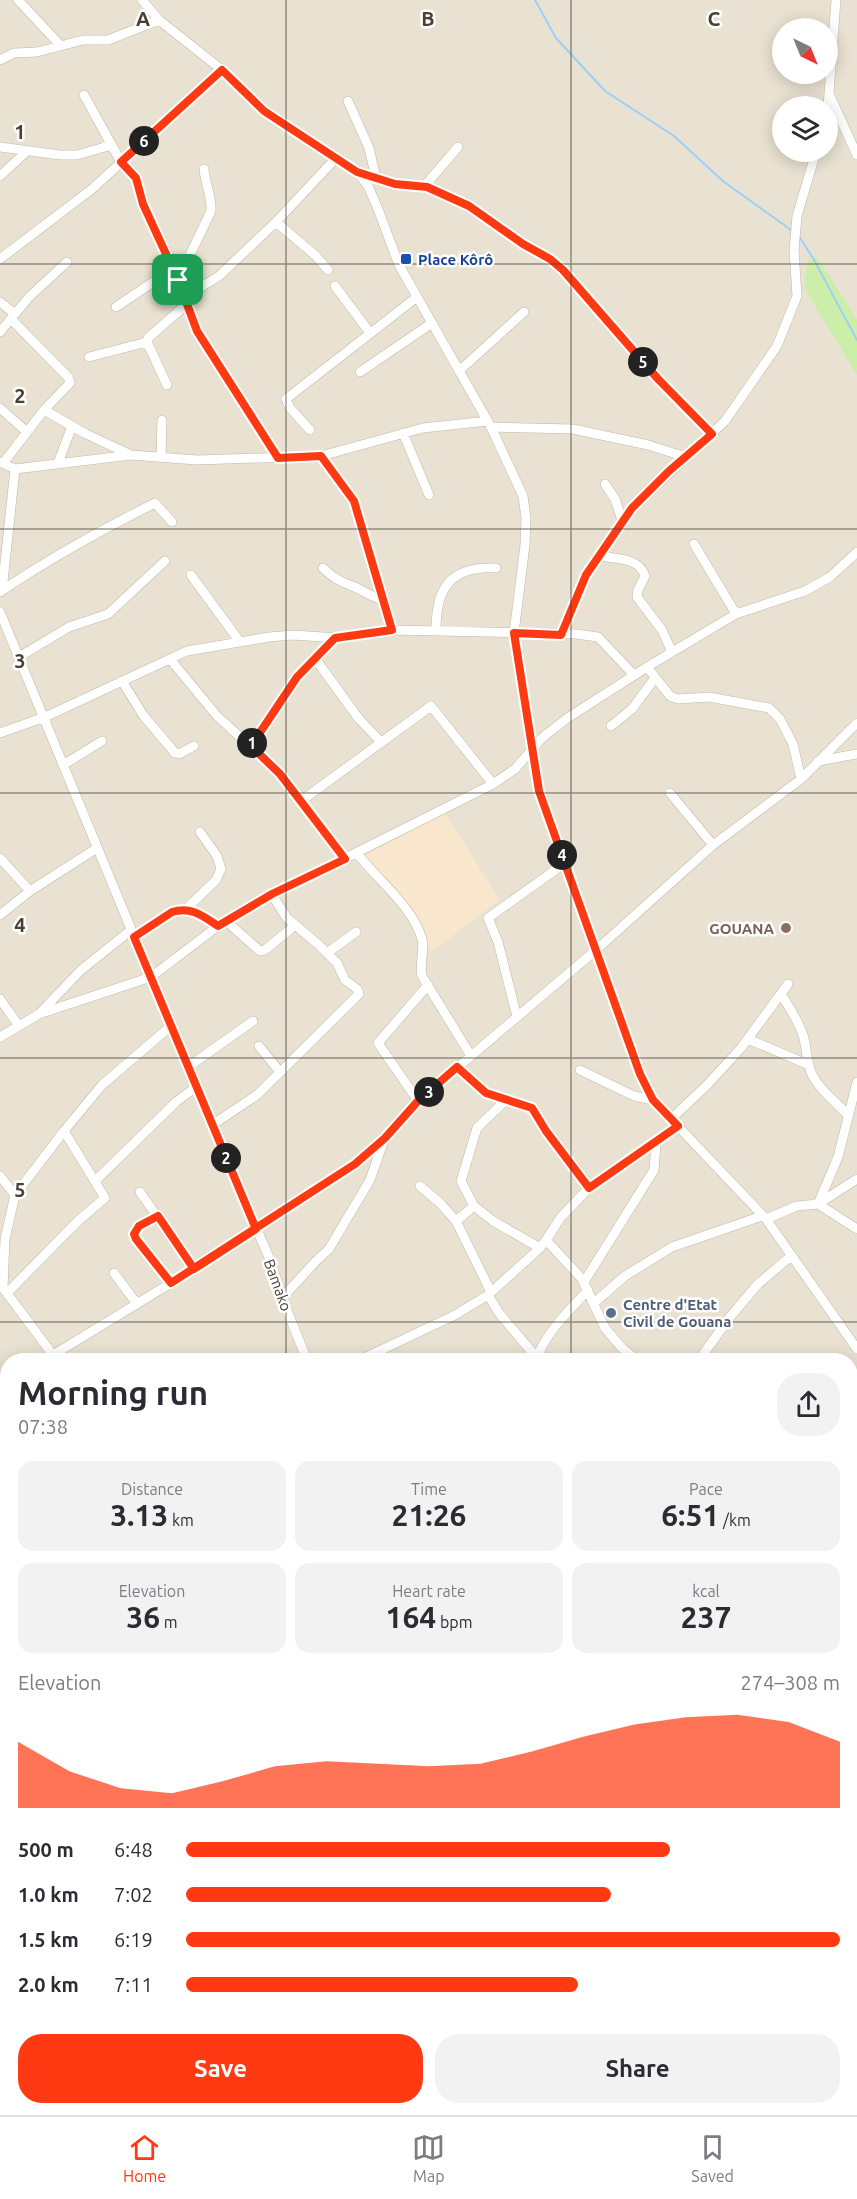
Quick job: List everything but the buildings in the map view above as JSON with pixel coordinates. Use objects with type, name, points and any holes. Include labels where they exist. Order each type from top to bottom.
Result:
[{"type":"street","points":[[18,0],[61,46]]},
{"type":"street","points":[[142,0],[159,20],[222,70],[264,111],[357,172],[403,185],[427,187],[469,206],[523,244],[550,259],[563,270],[658,379],[712,434]]},
{"type":"street","points":[[836,0],[830,94],[857,155]]},
{"type":"street","points":[[0,60],[14,53],[37,52],[83,40],[108,40],[159,20]]},
{"type":"street","points":[[0,259],[92,189],[222,70]]},
{"type":"street","points":[[84,95],[121,162],[136,178],[143,204],[174,268],[197,331],[278,458]]},
{"type":"street","points":[[348,100],[369,148],[376,178]]},
{"type":"street","points":[[0,147],[60,155],[77,154],[112,145]]},
{"type":"street","points":[[427,187],[459,147]]},
{"type":"street","points":[[0,176],[26,152]]},
{"type":"street","points":[[167,385],[147,342],[148,338],[186,301],[219,276],[276,222],[336,158]]},
{"type":"street","points":[[561,635],[586,575],[632,508],[725,421],[777,346],[797,296],[794,250],[797,216],[813,162]]},
{"type":"street","points":[[178,280],[211,211],[212,202],[204,180],[204,169]]},
{"type":"street","points":[[357,172],[368,186],[399,265],[489,424],[523,496],[525,545],[514,633],[539,791],[640,1074],[653,1100],[764,1218],[857,1349]]},
{"type":"street","points":[[276,222],[316,255],[328,270]]},
{"type":"street","points":[[0,332],[28,297],[67,262]]},
{"type":"street","points":[[116,307],[174,268]]},
{"type":"street","points":[[335,286],[370,333]]},
{"type":"street","points":[[310,430],[290,408],[286,399],[417,297]]},
{"type":"street","points":[[0,302],[70,380],[70,383],[44,410],[2,462],[15,470],[131,455],[197,460],[321,456],[444,424],[573,429],[648,445],[686,457]]},
{"type":"street","points":[[459,371],[524,312]]},
{"type":"street","points":[[360,372],[432,323]]},
{"type":"street","points":[[89,357],[147,342]]},
{"type":"street","points":[[0,408],[27,432]]},
{"type":"street","points":[[44,410],[131,455]]},
{"type":"street","points":[[161,457],[162,420]]},
{"type":"street","points":[[58,463],[72,426]]},
{"type":"street","points":[[403,434],[429,495]]},
{"type":"street","points":[[321,456],[354,501],[392,630]]},
{"type":"street","points":[[1,592],[15,470]]},
{"type":"street","points":[[605,484],[615,499],[623,523]]},
{"type":"street","points":[[1,592],[50,559],[155,503],[172,522]]},
{"type":"street","points":[[694,544],[736,614]]},
{"type":"street","points":[[0,1038],[39,1014],[151,977],[222,923],[272,894],[493,784],[515,769],[566,719],[634,675],[736,614],[805,591],[830,577],[857,552]]},
{"type":"street","points":[[600,555],[638,564],[645,576],[637,597],[662,630],[672,652]]},
{"type":"street","points":[[19,657],[69,627],[108,614],[165,561]]},
{"type":"street","points":[[436,630],[436,610],[439,597],[452,578],[458,573],[481,567],[496,568]]},
{"type":"street","points":[[323,568],[337,581],[383,600]]},
{"type":"street","points":[[191,575],[240,642]]},
{"type":"street","name":"Bamako","points":[[1,615],[196,1087],[271,1262],[282,1298],[304,1353]]},
{"type":"street","points":[[0,733],[44,717],[187,651],[293,635],[335,638],[392,630],[576,634],[598,637],[634,675]]},
{"type":"street","points":[[251,746],[297,677],[335,638]]},
{"type":"street","points":[[314,657],[359,719],[381,742]]},
{"type":"street","points":[[170,659],[217,716],[280,774],[345,859]]},
{"type":"street","points":[[647,667],[670,696],[678,699],[709,697],[770,708],[780,719],[793,744],[801,779]]},
{"type":"street","points":[[611,726],[632,709],[655,678]]},
{"type":"street","points":[[122,681],[143,715],[175,753],[183,753],[194,746]]},
{"type":"street","points":[[301,801],[431,706],[493,784]]},
{"type":"street","points":[[56,1353],[194,1269],[355,1164],[385,1138],[418,1101],[596,950],[713,845],[801,779],[857,723]]},
{"type":"street","points":[[63,765],[102,741]]},
{"type":"street","points":[[818,761],[857,754]]},
{"type":"street","points":[[670,793],[713,845]]},
{"type":"street","points":[[185,910],[216,880],[222,869],[217,856],[200,832]]},
{"type":"street","points":[[0,915],[30,891],[97,848]]},
{"type":"street","points":[[357,853],[373,874],[399,900],[419,932],[423,947],[420,968],[471,1056]]},
{"type":"street","points":[[0,858],[30,891]]},
{"type":"street","points":[[517,1017],[498,942],[488,918],[565,862]]},
{"type":"street","points":[[212,1125],[257,1095],[358,994],[357,989],[345,980],[341,970],[327,953],[294,926],[279,908],[272,894]]},
{"type":"street","points":[[39,1014],[81,970],[133,934],[172,912],[185,910],[198,912],[222,923],[260,951],[265,950],[294,926]]},
{"type":"street","points":[[327,953],[356,932]]},
{"type":"street","points":[[375,1353],[455,1315],[489,1294],[543,1244],[561,1217],[589,1188],[656,1142],[675,1123],[748,1039],[788,984]]},
{"type":"street","points":[[418,1101],[378,1043],[428,985]]},
{"type":"street","points":[[781,994],[798,1022],[804,1038],[811,1073],[848,1115]]},
{"type":"street","points":[[0,999],[19,1026]]},
{"type":"street","points":[[188,1067],[253,1021]]},
{"type":"street","points":[[51,1353],[3,1290],[5,1239],[15,1195],[102,1085],[172,1025]]},
{"type":"street","points":[[748,1039],[809,1065]]},
{"type":"street","points":[[259,1046],[280,1072]]},
{"type":"street","points":[[457,1067],[486,1093],[532,1108],[546,1131],[589,1188]]},
{"type":"street","points":[[580,1070],[634,1096],[653,1100]]},
{"type":"street","points":[[818,1204],[838,1157],[857,1082]]},
{"type":"street","points":[[95,1181],[177,1101],[196,1087]]},
{"type":"street","points":[[507,1100],[477,1128],[461,1181],[474,1206],[493,1221],[543,1244],[586,1286],[605,1328],[628,1353]]},
{"type":"street","points":[[3,1290],[79,1220],[104,1201],[104,1195],[64,1131]]},
{"type":"street","points":[[282,1298],[329,1249],[370,1180],[385,1138]]},
{"type":"street","points":[[539,1353],[553,1328],[586,1286],[654,1170],[656,1142]]},
{"type":"street","points":[[0,1176],[15,1195]]},
{"type":"street","points":[[594,1303],[625,1276],[672,1247],[796,1206],[818,1204],[857,1179]]},
{"type":"street","points":[[420,1186],[456,1221],[499,1313],[532,1353]]},
{"type":"street","points":[[140,1192],[194,1269]]},
{"type":"street","points":[[818,1204],[857,1229]]},
{"type":"street","points":[[456,1221],[474,1206]]},
{"type":"street","points":[[158,1216],[139,1226],[134,1234],[171,1283]]},
{"type":"street","points":[[704,1353],[758,1284],[791,1256]]},
{"type":"street","points":[[114,1273],[137,1304]]},
{"type":"shaded area","points":[[0,0],[857,0],[857,1353],[0,1353]]},
{"type":"shaded area","points":[[445,813],[500,900],[431,952],[362,857]]},
{"type":"green space","points":[[817,257],[857,319],[857,375],[804,285],[808,260]]},
{"type":"waterway","points":[[535,0],[556,38],[605,91],[674,136],[724,182],[794,232]]},
{"type":"waterway","points":[[798,235],[813,258],[857,340]]},
{"type":"place","name":"Place Kôrô","points":[[406,259]]},
{"type":"place","name":"GOUANA","points":[[786,928]]},
{"type":"place","name":"Centre d'Etat Civil de Gouana","points":[[611,1313]]},
{"type":"route","points":[[178,280],[143,204],[136,178],[121,162],[222,70],[264,111],[357,172],[395,184],[427,187],[452,198],[469,206],[523,244],[550,259],[563,270],[658,379],[712,434],[669,471],[632,508],[586,575],[561,635],[514,633],[539,791],[640,1074],[653,1100],[678,1126],[589,1188],[546,1131],[532,1108],[486,1093],[457,1067],[418,1101],[385,1138],[355,1164],[256,1229],[194,1269],[171,1283],[136,1239],[135,1229],[139,1226],[158,1216],[194,1269],[256,1229],[134,937],[178,910],[198,912],[218,926],[272,894],[345,859],[280,774],[251,746],[256,735],[273,715],[297,677],[335,638],[392,630],[354,501],[321,456],[278,458],[197,331],[178,280]]}]
